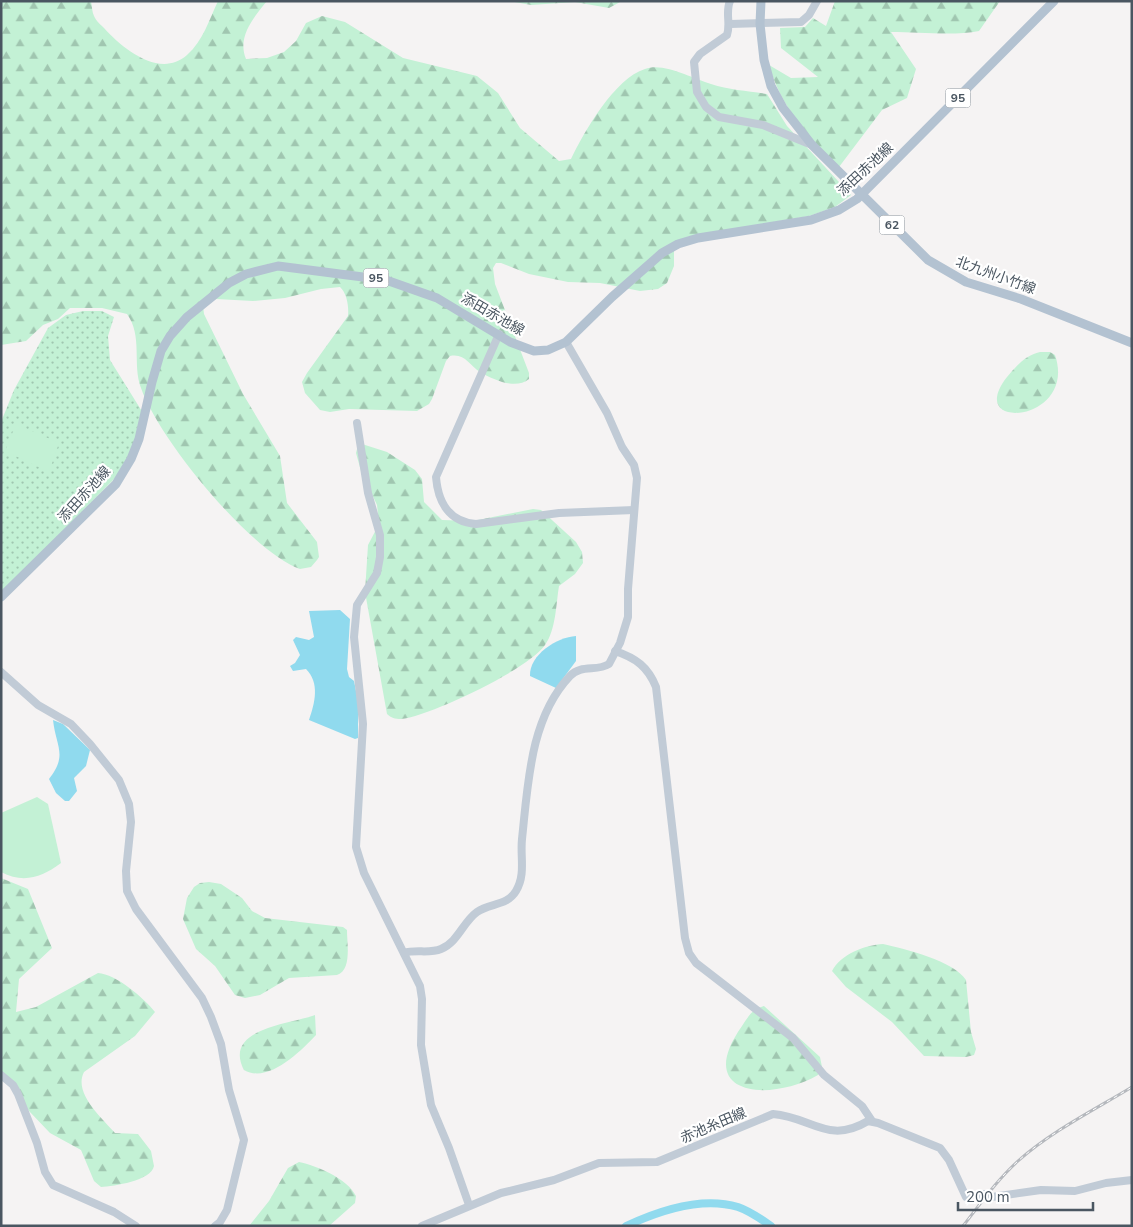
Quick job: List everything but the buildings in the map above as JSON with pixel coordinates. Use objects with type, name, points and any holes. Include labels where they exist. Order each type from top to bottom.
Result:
[{"type":"main road","name":"北九州小竹線","points":[[761,1],[760,24],[764,60],[771,86],[789,118],[812,145],[928,260],[945,272],[966,282],[1020,299],[1132,343]]},
{"type":"main road","name":"添田赤池線","points":[[1,597],[116,484],[131,459],[139,439],[161,351],[170,336],[187,317],[229,283],[246,274],[278,266],[386,280],[438,298],[499,334],[534,351],[548,350],[566,342],[640,272],[662,253],[678,244],[698,238],[811,220],[839,210],[861,194],[1054,1]]},
{"type":"street","points":[[730,1],[727,10],[730,24],[724,39],[700,54],[694,62],[697,92],[706,107],[719,117],[763,125],[812,145]]},
{"type":"street","points":[[730,24],[801,22],[809,15],[816,1]]},
{"type":"street","points":[[499,334],[436,477],[440,499],[446,510],[453,517],[466,523],[476,524],[559,513],[634,510]]},
{"type":"street","points":[[404,953],[440,950],[452,943],[478,911],[509,899],[516,891],[523,875],[522,838],[530,761],[548,705],[571,675],[586,668],[604,667],[609,664],[628,617],[637,478],[634,464],[566,342]]},
{"type":"street","points":[[356,423],[368,493],[380,535],[380,557],[377,573],[358,605],[354,637],[363,724],[356,847],[364,873],[420,986],[422,999],[421,1046],[431,1105],[449,1148],[469,1205]]},
{"type":"street","points":[[615,651],[644,666],[650,673],[656,687],[685,938],[689,952],[696,962],[793,1038],[824,1075],[862,1106],[872,1121],[940,1148],[949,1160],[964,1195],[969,1197],[1033,1190],[1075,1191],[1106,1183],[1132,1180]]},
{"type":"street","points":[[1,672],[38,705],[71,724],[90,744],[118,780],[129,804],[131,822],[126,871],[127,891],[136,909],[205,1004],[222,1044],[229,1090],[244,1140],[227,1210],[220,1222],[215,1226]]},
{"type":"street","points":[[1,1075],[13,1085],[18,1094],[37,1143],[45,1172],[53,1185],[114,1212],[136,1226]]},
{"type":"street","name":"赤池糸田線","points":[[422,1226],[501,1192],[563,1178],[599,1163],[657,1162],[773,1114],[784,1114],[839,1132],[854,1130],[872,1121]]},
{"type":"green space","points":[[1,1],[91,1],[96,20],[121,44],[131,52],[154,63],[165,64],[176,62],[193,49],[205,30],[218,1],[267,1],[252,21],[245,35],[244,51],[246,59],[267,58],[284,52],[296,41],[306,23],[322,16],[345,22],[403,58],[477,76],[498,93],[520,128],[559,161],[571,159],[592,121],[612,94],[623,83],[634,74],[645,69],[653,67],[669,69],[718,86],[767,94],[787,126],[851,195],[835,207],[809,216],[687,237],[674,244],[674,266],[667,283],[658,289],[640,291],[600,283],[568,282],[529,274],[501,263],[496,263],[493,268],[495,284],[529,373],[529,379],[518,384],[505,383],[480,372],[459,356],[450,356],[446,361],[429,404],[417,411],[349,409],[330,412],[320,410],[305,393],[302,382],[307,373],[348,316],[347,300],[340,287],[321,289],[285,298],[253,301],[216,299],[203,306],[204,314],[243,394],[280,456],[287,503],[317,542],[319,557],[311,567],[300,569],[279,558],[256,540],[232,517],[208,491],[166,435],[151,410],[138,379],[135,331],[127,314],[102,308],[70,308],[58,319],[43,325],[26,341],[1,345]]},
{"type":"green space","points":[[509,1],[622,1],[609,8],[575,2],[531,5]]},
{"type":"green space","points":[[835,1],[1000,1],[979,31],[948,34],[891,32],[916,69],[907,98],[882,110],[839,167],[806,133],[788,108],[769,65],[791,78],[818,77],[781,48],[780,28],[805,27],[813,18],[826,26]]},
{"type":"green space","points":[[83,311],[102,311],[114,317],[108,336],[110,360],[143,413],[132,449],[117,476],[1,594],[1,422],[14,390],[48,328],[66,315]]},
{"type":"green space","points":[[1040,352],[1050,352],[1055,355],[1058,377],[1051,395],[1038,406],[1023,412],[1009,412],[999,407],[997,395],[1007,377],[1026,358]]},
{"type":"green space","points":[[16,424],[59,443],[49,472],[5,451]]},
{"type":"green space","points":[[362,444],[387,452],[415,470],[422,479],[424,502],[442,520],[473,521],[533,509],[541,510],[576,542],[582,552],[583,563],[575,574],[559,586],[555,617],[549,639],[535,655],[500,678],[455,701],[415,716],[401,719],[393,718],[387,714],[365,592],[368,545],[379,524],[377,505],[361,471],[356,453],[358,445]]},
{"type":"green space","points":[[37,797],[48,804],[61,863],[47,872],[33,877],[17,878],[9,876],[1,872],[1,813]]},
{"type":"green space","points":[[1,878],[28,889],[52,948],[19,979],[16,1012],[36,1007],[98,973],[105,974],[121,982],[144,1000],[155,1012],[135,1036],[84,1072],[82,1080],[82,1088],[90,1105],[115,1133],[138,1134],[151,1151],[154,1166],[151,1171],[139,1179],[123,1184],[101,1187],[94,1181],[81,1150],[50,1133],[29,1111],[1,1070]]},
{"type":"green space","points":[[200,883],[221,884],[242,898],[252,911],[265,918],[343,927],[347,930],[348,956],[345,968],[337,975],[289,978],[260,995],[245,998],[235,995],[215,966],[196,949],[183,919],[187,898],[194,887]]},
{"type":"green space","points":[[883,944],[940,962],[960,973],[966,980],[971,1032],[976,1049],[974,1055],[966,1057],[924,1056],[892,1022],[846,987],[832,971],[847,955],[861,948]]},
{"type":"green space","points":[[764,1006],[820,1057],[822,1067],[818,1075],[799,1084],[779,1089],[760,1090],[744,1087],[732,1080],[726,1067],[729,1050],[748,1017],[753,1011]]},
{"type":"green space","points":[[315,1015],[316,1035],[293,1057],[273,1070],[263,1073],[253,1073],[244,1070],[240,1056],[243,1045],[251,1037],[277,1025]]},
{"type":"green space","points":[[299,1162],[314,1166],[339,1178],[356,1196],[355,1203],[329,1226],[249,1226],[269,1201],[288,1168]]},
{"type":"water","points":[[340,610],[350,619],[347,669],[349,677],[354,681],[358,701],[358,738],[355,739],[309,720],[315,693],[313,680],[306,669],[293,671],[290,666],[295,663],[300,655],[293,640],[296,637],[309,640],[314,637],[309,611]]},
{"type":"water","points":[[576,636],[576,661],[556,688],[530,676],[531,668],[539,654],[561,640]]},
{"type":"water","points":[[53,720],[63,724],[90,750],[86,766],[74,778],[77,791],[69,801],[65,801],[56,793],[49,779],[55,771],[59,757]]},
{"type":"waterway","points":[[626,1226],[666,1210],[710,1203],[738,1207],[771,1226]]},
{"type":"railway","points":[[963,1226],[1003,1176],[1031,1150],[1074,1121],[1132,1087]]}]
